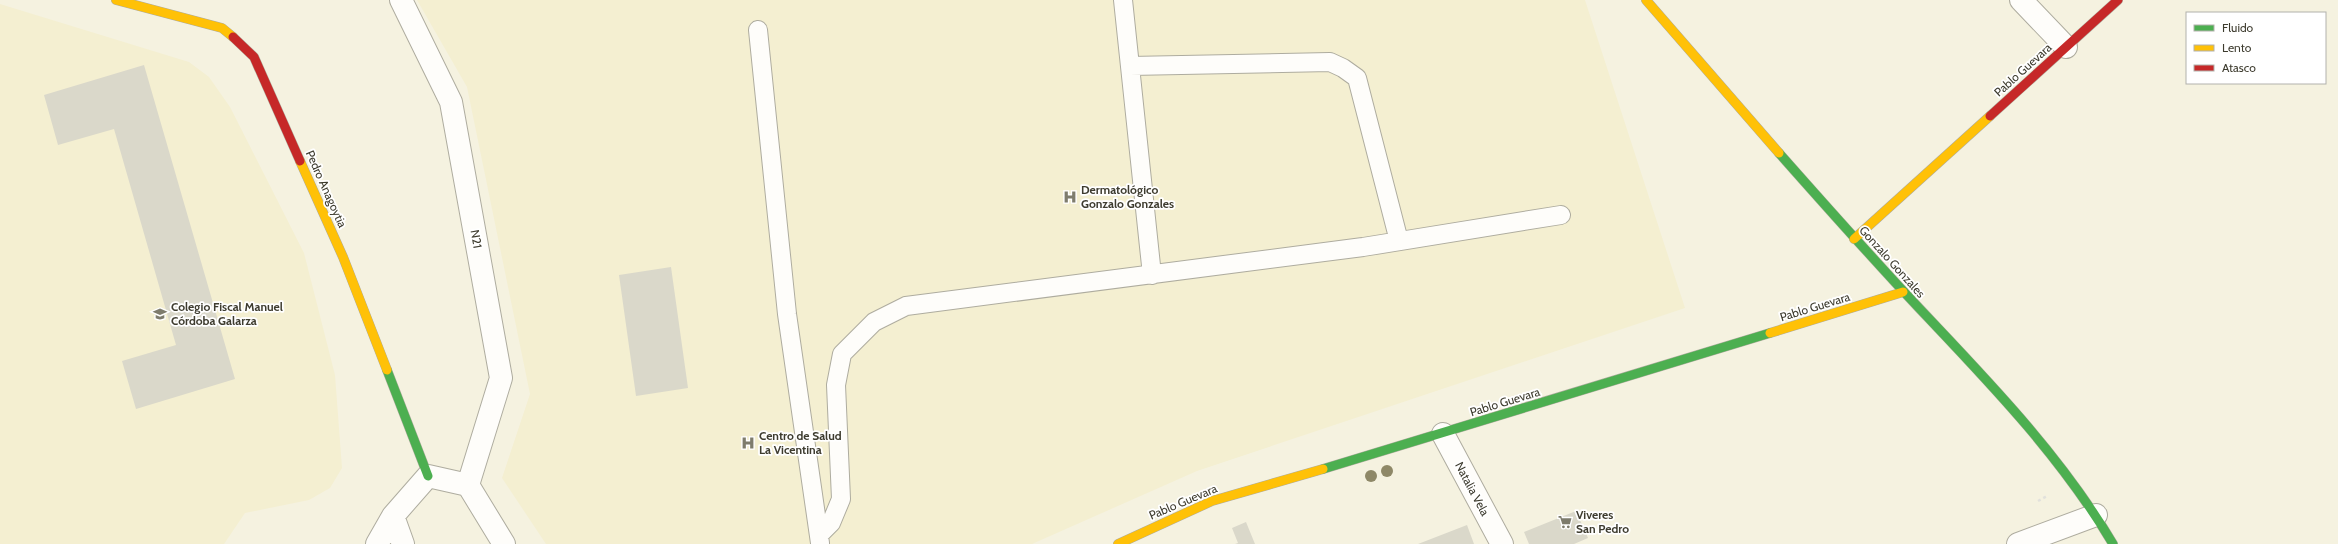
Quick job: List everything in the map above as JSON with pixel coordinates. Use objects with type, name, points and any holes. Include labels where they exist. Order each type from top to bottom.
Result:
[{"type":"street","name":"Pedro Anagoytia","points":[[116,0],[222,28],[239,41],[254,56],[343,257],[428,476]]},
{"type":"street","name":"N21","points":[[401,0],[451,102],[501,378],[468,485]]},
{"type":"street","name":"Gonzalo Gonzales","points":[[1646,0],[1854,238],[2009,404],[2096,515],[2113,544]]},
{"type":"street","points":[[2021,0],[2066,47]]},
{"type":"street","name":"Pablo Guevara","points":[[1854,238],[2118,0]]},
{"type":"street","name":"Pablo Guevara","points":[[1118,544],[1212,501],[1443,434],[1903,292]]},
{"type":"street","name":"Natalia Vela","points":[[1443,434],[1502,544]]},
{"type":"street","points":[[377,544],[393,516],[428,476],[468,485],[504,544]]},
{"type":"street","points":[[2018,544],[2096,515]]},
{"type":"street","points":[[393,516],[403,544]]},
{"type":"lane","points":[[1123,0],[1152,274]]},
{"type":"lane","points":[[758,30],[787,314],[819,540]]},
{"type":"lane","points":[[1130,66],[1330,62],[1343,68],[1357,78],[1399,241]]},
{"type":"lane","points":[[819,540],[831,523],[841,499],[836,385],[842,354],[874,322],[906,306],[1399,241],[1561,215]]},
{"type":"shaded area","name":"Dermatológico Gonzalo Gonzales","points":[[417,0],[1585,0],[1685,308],[1197,471],[1032,544],[546,544],[502,478],[530,394],[467,87]]},
{"type":"shaded area","name":"Colegio Fiscal Manuel Córdoba Galarza","points":[[0,4],[189,62],[209,77],[230,107],[304,253],[335,375],[342,468],[330,488],[309,500],[245,513],[224,544],[0,544]]},
{"type":"building","points":[[144,65],[235,379],[136,409],[122,361],[176,345],[114,129],[58,145],[44,95]]},
{"type":"building","points":[[671,267],[688,388],[636,396],[619,275]]},
{"type":"building","name":"Viveres San Pedro","points":[[1576,511],[1588,538],[1574,544],[1529,544],[1524,532]]},
{"type":"building","points":[[1246,522],[1255,544],[1235,544],[1238,543],[1232,528]]},
{"type":"building","points":[[1467,525],[1474,544],[1418,544]]},
{"type":"traffic: fast","points":[[1779,153],[1901,289],[1972,364],[2023,421],[2071,480],[2113,544]]},
{"type":"traffic: fast","points":[[1323,469],[1770,333]]},
{"type":"traffic: fast","points":[[387,370],[428,476]]},
{"type":"traffic: slow","points":[[116,0],[222,28],[233,37]]},
{"type":"traffic: slow","points":[[1646,0],[1779,153]]},
{"type":"traffic: slow","points":[[1854,239],[1990,116]]},
{"type":"traffic: slow","points":[[300,161],[343,257],[387,370]]},
{"type":"traffic: slow","points":[[1770,333],[1903,292]]},
{"type":"traffic: slow","points":[[1118,544],[1212,501],[1323,469]]},
{"type":"traffic: jam","points":[[1990,116],[2118,0]]},
{"type":"traffic: jam","points":[[233,37],[254,57],[300,161]]},
{"type":"place","name":"Dermatológico Gonzalo Gonzales","points":[[1070,197]]},
{"type":"place","name":"Colegio Fiscal Manuel Córdoba Galarza","points":[[160,314]]},
{"type":"place","name":"Centro de Salud La Vicentina","points":[[748,443]]},
{"type":"place","name":"Viveres San Pedro","points":[[1565,522]]}]
